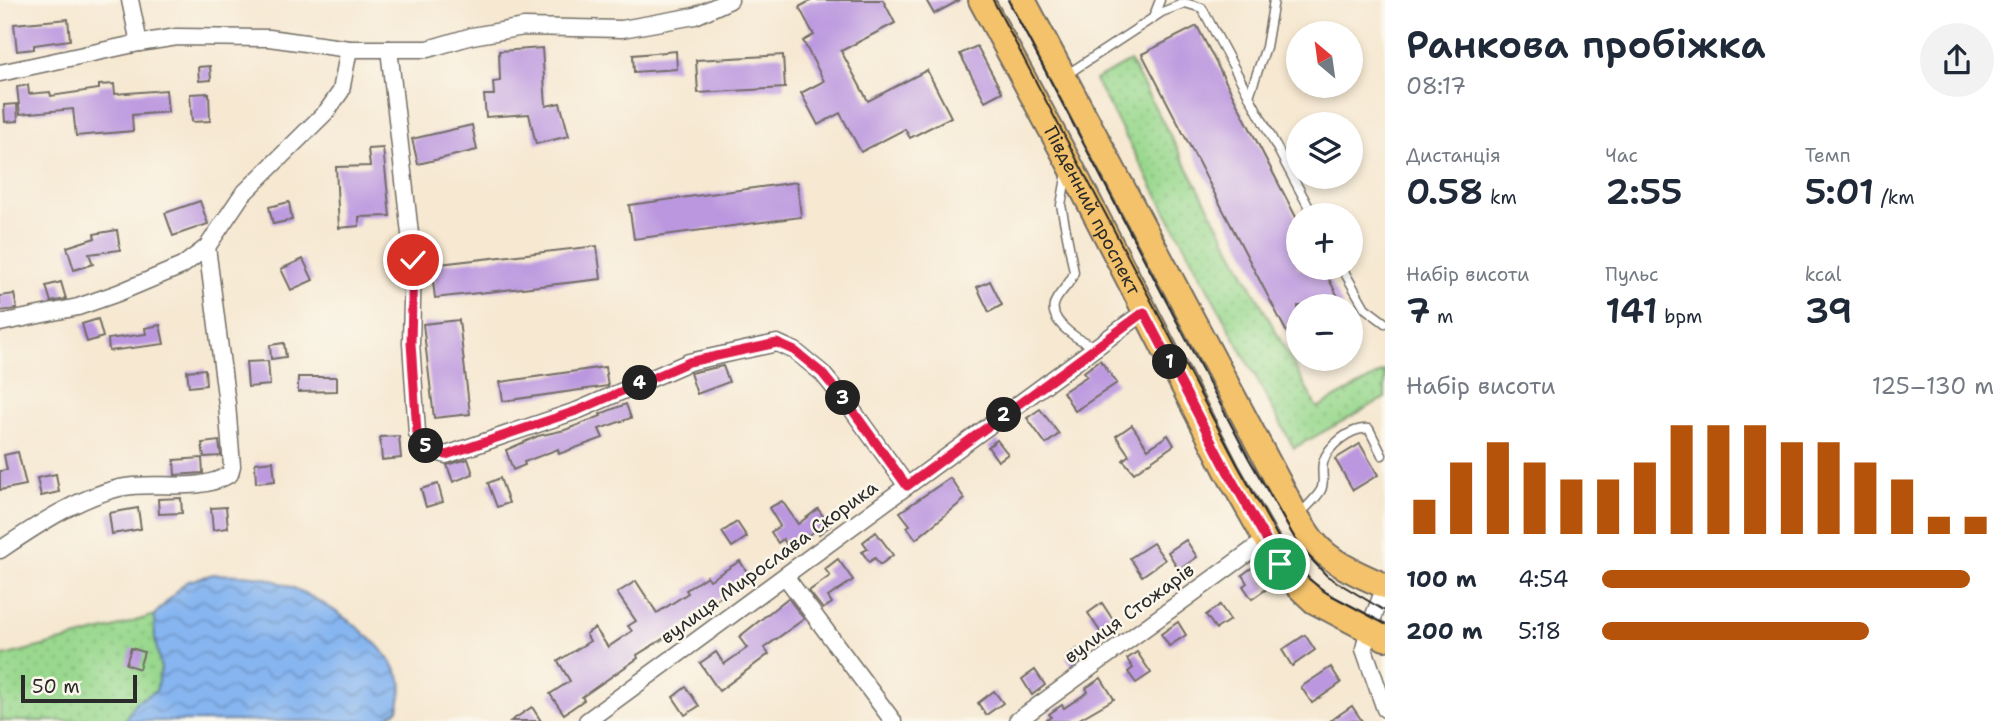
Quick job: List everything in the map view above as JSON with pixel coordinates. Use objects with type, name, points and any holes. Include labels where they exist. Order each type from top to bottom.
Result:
[{"type":"main road","name":"Південний проспект","points":[[981,0],[1069,163],[1227,471],[1280,564],[1314,601],[1377,634]]},
{"type":"main road","name":"Південний проспект","points":[[1023,0],[1297,517],[1313,542],[1330,557],[1385,587]]},
{"type":"street","points":[[130,0],[139,43]]},
{"type":"street","points":[[0,73],[177,37],[270,38],[349,49],[428,49],[472,36],[524,27],[622,29],[695,16],[730,0]]},
{"type":"street","points":[[0,323],[78,307],[118,293],[182,266],[207,247],[242,195],[327,111],[341,91],[349,49]]},
{"type":"street","points":[[389,49],[413,260],[411,343],[417,433],[428,449],[446,455],[579,410],[689,362],[777,343],[795,351],[822,373],[907,486]]},
{"type":"street","points":[[0,550],[75,505],[118,488],[211,482],[230,474],[232,466],[227,404],[207,247]]},
{"type":"street","name":"вулиця Мирослава Скорика","points":[[587,721],[1144,312]]},
{"type":"street","name":"вулиця Стожарів","points":[[1017,721],[1266,540]]},
{"type":"street","points":[[785,576],[893,721]]},
{"type":"street","points":[[1385,587],[1377,634],[1364,649],[1385,709]]},
{"type":"lane","points":[[1153,18],[1160,0]]},
{"type":"lane","points":[[1249,96],[1266,47],[1274,0]]},
{"type":"lane","points":[[1063,76],[1153,18],[1185,3],[1202,8],[1307,203]]},
{"type":"lane","points":[[1069,163],[1061,205],[1074,272],[1073,278],[1055,303],[1054,311],[1077,340],[1098,345]]},
{"type":"lane","points":[[1349,280],[1365,308],[1385,323]]},
{"type":"lane","points":[[1297,517],[1322,488],[1326,453],[1336,443],[1362,428],[1369,429],[1382,455]]},
{"type":"green space","points":[[1130,61],[1286,350],[1286,371],[1297,371],[1317,408],[1385,371],[1385,398],[1294,448],[1095,80]]},
{"type":"green space","points":[[154,615],[161,669],[156,691],[136,702],[124,721],[0,721],[0,657]]},
{"type":"water","points":[[213,574],[266,578],[303,593],[343,616],[361,630],[391,662],[401,681],[398,710],[381,721],[124,721],[136,702],[156,691],[161,669],[154,615],[186,582]]},
{"type":"building","points":[[812,0],[883,0],[895,23],[841,51],[868,101],[927,70],[951,117],[910,138],[905,129],[861,152],[840,113],[818,125],[801,93],[824,81],[803,41],[814,35],[799,7]]},
{"type":"building","points":[[926,0],[960,0],[934,14]]},
{"type":"building","points":[[68,19],[70,40],[34,45],[34,49],[17,51],[14,24]]},
{"type":"building","points":[[1197,26],[1289,203],[1286,203],[1286,280],[1329,280],[1337,294],[1286,294],[1286,331],[1142,54]]},
{"type":"building","points":[[977,46],[1002,92],[985,101],[960,54]]},
{"type":"building","points":[[542,48],[546,106],[560,103],[569,136],[536,144],[529,114],[486,117],[484,95],[494,95],[493,82],[500,81],[499,51]]},
{"type":"building","points":[[676,51],[677,69],[634,72],[633,55]]},
{"type":"building","points":[[783,55],[785,88],[698,93],[696,60]]},
{"type":"building","points":[[210,66],[211,80],[199,81],[198,67]]},
{"type":"building","points":[[114,84],[115,94],[166,90],[168,112],[132,115],[133,131],[76,136],[73,109],[20,114],[17,87],[28,85],[29,94],[50,92],[51,96],[99,89],[99,85]]},
{"type":"building","points":[[209,93],[210,121],[192,122],[190,94]]},
{"type":"building","points":[[17,104],[18,121],[5,122],[4,105]]},
{"type":"building","points":[[472,125],[477,150],[418,164],[412,139]]},
{"type":"building","points":[[383,148],[390,216],[359,217],[359,226],[339,228],[336,167],[370,166],[368,149]]},
{"type":"building","points":[[797,182],[801,217],[634,239],[629,205]]},
{"type":"building","points":[[200,201],[208,224],[173,236],[165,213]]},
{"type":"building","points":[[289,202],[292,220],[273,224],[269,207]]},
{"type":"building","points":[[117,230],[120,250],[89,254],[93,264],[74,270],[67,247],[95,238],[94,234]]},
{"type":"building","points":[[597,246],[601,279],[435,298],[431,265]]},
{"type":"building","points":[[303,259],[313,280],[291,290],[281,269]]},
{"type":"building","points":[[990,281],[1002,305],[989,312],[977,287]]},
{"type":"building","points":[[61,282],[66,299],[51,302],[46,286]]},
{"type":"building","points":[[14,294],[17,309],[0,311],[0,296]]},
{"type":"building","points":[[98,319],[103,337],[87,342],[82,324]]},
{"type":"building","points":[[459,320],[470,414],[434,418],[423,324]]},
{"type":"building","points":[[160,325],[164,344],[109,351],[108,339],[146,334],[145,328]]},
{"type":"building","points":[[284,343],[286,357],[271,359],[270,345]]},
{"type":"building","points":[[1100,360],[1117,383],[1075,411],[1063,392],[1087,376],[1084,372]]},
{"type":"building","points":[[268,361],[270,385],[248,387],[246,362]]},
{"type":"building","points":[[723,366],[729,382],[697,394],[690,373]]},
{"type":"building","points":[[605,367],[608,386],[503,401],[500,382]]},
{"type":"building","points":[[205,369],[206,385],[189,387],[187,371]]},
{"type":"building","points":[[298,377],[337,377],[337,391],[298,392]]},
{"type":"building","points":[[626,404],[631,418],[599,429],[603,438],[559,454],[558,449],[524,462],[525,465],[513,470],[506,450],[538,436],[565,430]]},
{"type":"building","points":[[1040,409],[1059,434],[1046,444],[1027,418]]},
{"type":"building","points":[[1132,425],[1148,449],[1168,435],[1174,445],[1134,473],[1123,460],[1129,455],[1116,436]]},
{"type":"building","points":[[399,436],[401,458],[382,460],[380,437]]},
{"type":"building","points":[[997,440],[1008,454],[998,461],[988,447]]},
{"type":"building","points":[[219,441],[221,456],[204,457],[202,443]]},
{"type":"building","points":[[1360,444],[1378,475],[1353,490],[1335,459]]},
{"type":"building","points":[[18,452],[26,485],[0,490],[0,471],[7,470],[4,455]]},
{"type":"building","points":[[202,458],[203,473],[175,475],[174,460]]},
{"type":"building","points":[[468,459],[473,474],[453,482],[447,465]]},
{"type":"building","points":[[273,461],[275,481],[256,483],[255,463]]},
{"type":"building","points":[[56,474],[59,492],[41,496],[37,478]]},
{"type":"building","points":[[500,478],[509,503],[497,507],[488,483]]},
{"type":"building","points":[[950,478],[965,499],[916,539],[900,512]]},
{"type":"building","points":[[438,484],[443,502],[426,507],[421,489]]},
{"type":"building","points":[[181,498],[182,513],[159,514],[158,499]]},
{"type":"building","points":[[782,501],[798,524],[818,509],[830,526],[819,534],[816,530],[789,548],[783,539],[778,543],[771,532],[780,526],[769,508]]},
{"type":"building","points":[[226,507],[228,528],[213,530],[211,508]]},
{"type":"building","points":[[138,508],[141,529],[112,534],[109,513]]},
{"type":"building","points":[[737,522],[747,537],[732,547],[722,532]]},
{"type":"building","points":[[876,532],[893,555],[880,565],[875,558],[869,562],[862,552],[868,549],[863,542]]},
{"type":"building","points":[[1186,540],[1197,557],[1179,570],[1168,552]]},
{"type":"building","points":[[1153,543],[1165,560],[1142,576],[1130,558]]},
{"type":"building","points":[[838,559],[853,580],[828,597],[832,603],[823,609],[809,591],[830,576],[825,569]]},
{"type":"building","points":[[740,561],[750,577],[692,616],[695,619],[637,655],[638,658],[582,697],[584,700],[564,714],[550,694],[570,681],[558,661],[590,641],[586,634],[595,628],[608,647],[632,631],[628,626],[636,621],[617,593],[636,581],[657,613],[688,593],[686,590],[707,576],[710,580]]},
{"type":"building","points":[[1253,567],[1268,588],[1252,599],[1243,586],[1247,583],[1242,575]]},
{"type":"building","points":[[788,598],[804,619],[764,648],[769,654],[719,691],[700,663],[716,652],[724,664],[747,648],[739,637]]},
{"type":"building","points":[[1102,603],[1117,626],[1103,636],[1088,613]]},
{"type":"building","points":[[1220,605],[1230,620],[1216,629],[1206,615]]},
{"type":"building","points":[[1178,622],[1186,635],[1169,646],[1161,634]]},
{"type":"building","points":[[1305,635],[1315,650],[1292,666],[1282,650]]},
{"type":"building","points":[[131,648],[144,652],[139,669],[126,664]]},
{"type":"building","points":[[1077,649],[1084,659],[1073,667],[1066,657]]},
{"type":"building","points":[[1137,652],[1151,673],[1136,683],[1128,672],[1133,668],[1127,659]]},
{"type":"building","points":[[1331,667],[1341,683],[1312,703],[1301,687]]},
{"type":"building","points":[[1035,670],[1045,685],[1032,695],[1022,679]]},
{"type":"building","points":[[1101,678],[1114,699],[1076,721],[1045,721],[1051,717],[1049,714],[1062,705],[1064,708],[1088,692],[1086,688]]},
{"type":"building","points":[[686,687],[699,706],[685,715],[673,697]]},
{"type":"building","points":[[994,691],[1003,703],[986,715],[978,703]]},
{"type":"building","points":[[1352,706],[1362,721],[1330,721]]},
{"type":"building","points":[[532,707],[541,721],[511,721]]},
{"type":"tram line","points":[[993,0],[1238,466],[1288,555],[1309,579],[1327,593],[1385,624]]},
{"type":"tram line","points":[[1008,0],[1249,459],[1300,547],[1327,576],[1385,611]]},
{"type":"route","points":[[413,260],[411,343],[417,433],[428,449],[446,455],[579,410],[689,362],[777,343],[795,351],[822,373],[907,486],[1144,312],[1227,471],[1280,564]]}]
